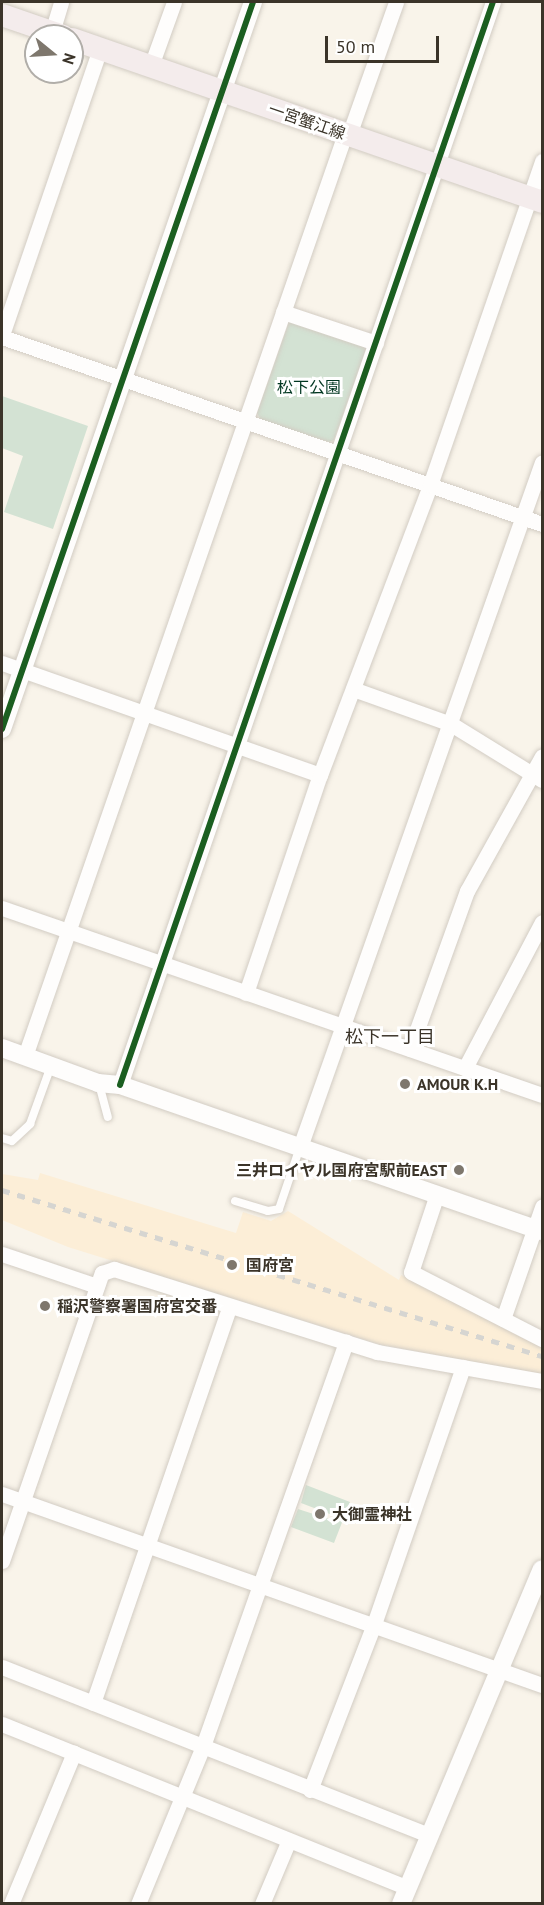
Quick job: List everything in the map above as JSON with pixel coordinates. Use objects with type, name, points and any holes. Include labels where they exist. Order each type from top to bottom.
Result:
[{"type":"main road","name":"一宮蟹江線","points":[[2,15],[28,24]]},
{"type":"main road","name":"一宮蟹江線","points":[[84,44],[536,200]]},
{"type":"street","points":[[2,15],[6,2]]},
{"type":"street","points":[[61,2],[62,24]]},
{"type":"street","points":[[151,66],[174,2]]},
{"type":"street","points":[[2,729],[253,2]]},
{"type":"street","points":[[25,1056],[283,312],[396,2]]},
{"type":"street","points":[[120,1085],[493,2]]},
{"type":"street","points":[[100,49],[2,336],[543,524]]},
{"type":"street","points":[[246,993],[320,775],[536,200],[543,160]]},
{"type":"street","points":[[283,312],[376,343]]},
{"type":"street","points":[[300,1147],[543,462]]},
{"type":"street","points":[[2,663],[320,775]]},
{"type":"street","points":[[353,689],[451,724],[537,776]]},
{"type":"street","points":[[410,1049],[467,891],[537,776],[543,756]]},
{"type":"street","points":[[2,908],[543,1095]]},
{"type":"street","points":[[465,1068],[543,922]]},
{"type":"street","points":[[2,1048],[98,1083],[120,1085],[539,1230]]},
{"type":"street","points":[[437,1194],[411,1272],[543,1339]]},
{"type":"street","points":[[503,1319],[539,1230],[543,1207]]},
{"type":"street","points":[[2,1254],[97,1286]]},
{"type":"street","points":[[2,1561],[97,1286],[102,1273],[114,1269],[377,1352],[543,1381]]},
{"type":"street","points":[[93,1703],[230,1305]]},
{"type":"street","points":[[138,1904],[203,1746],[346,1342]]},
{"type":"street","points":[[310,1790],[373,1627],[463,1367]]},
{"type":"street","points":[[2,1494],[498,1672],[543,1685]]},
{"type":"street","points":[[2,1724],[289,1840],[405,1896],[543,1569]]},
{"type":"street","points":[[2,1667],[430,1836]]},
{"type":"street","points":[[11,1904],[74,1753]]},
{"type":"street","points":[[262,1904],[289,1840]]},
{"type":"lane","points":[[2,1138],[12,1141],[30,1124],[51,1066]]},
{"type":"lane","points":[[98,1083],[108,1117]]},
{"type":"lane","points":[[235,1201],[268,1212],[279,1209],[300,1147]]},
{"type":"shaded area","points":[[40,1173],[236,1233],[243,1212],[271,1221],[288,1211],[399,1280],[401,1275],[542,1347],[542,1375],[379,1344],[68,1247],[2,1220],[2,1174],[38,1180]]},
{"type":"green space","name":"松下公園","points":[[294,320],[363,343],[366,349],[334,440],[329,442],[261,420],[257,413],[289,322]]},
{"type":"green space","points":[[2,396],[88,426],[53,529],[4,512],[23,456],[2,448]]},
{"type":"green space","name":"大御霊神社","points":[[306,1485],[350,1502],[334,1543],[291,1527],[298,1509],[332,1520],[335,1516],[301,1503]]},
{"type":"railway","points":[[2,1190],[542,1356]]},
{"type":"cycle path","points":[[2,729],[253,2]]},
{"type":"cycle path","points":[[120,1085],[493,2]]},
{"type":"place","name":"AMOUR K.H","points":[[405,1084]]},
{"type":"place","name":"三井ロイヤル国府宮駅前EAST","points":[[459,1170]]},
{"type":"place","name":"国府宮","points":[[232,1265]]},
{"type":"place","name":"稲沢警察署国府宮交番","points":[[45,1306]]},
{"type":"place","name":"大御霊神社","points":[[320,1514]]},
{"type":"district","name":"松下一丁目","points":[[390,1037]]}]
